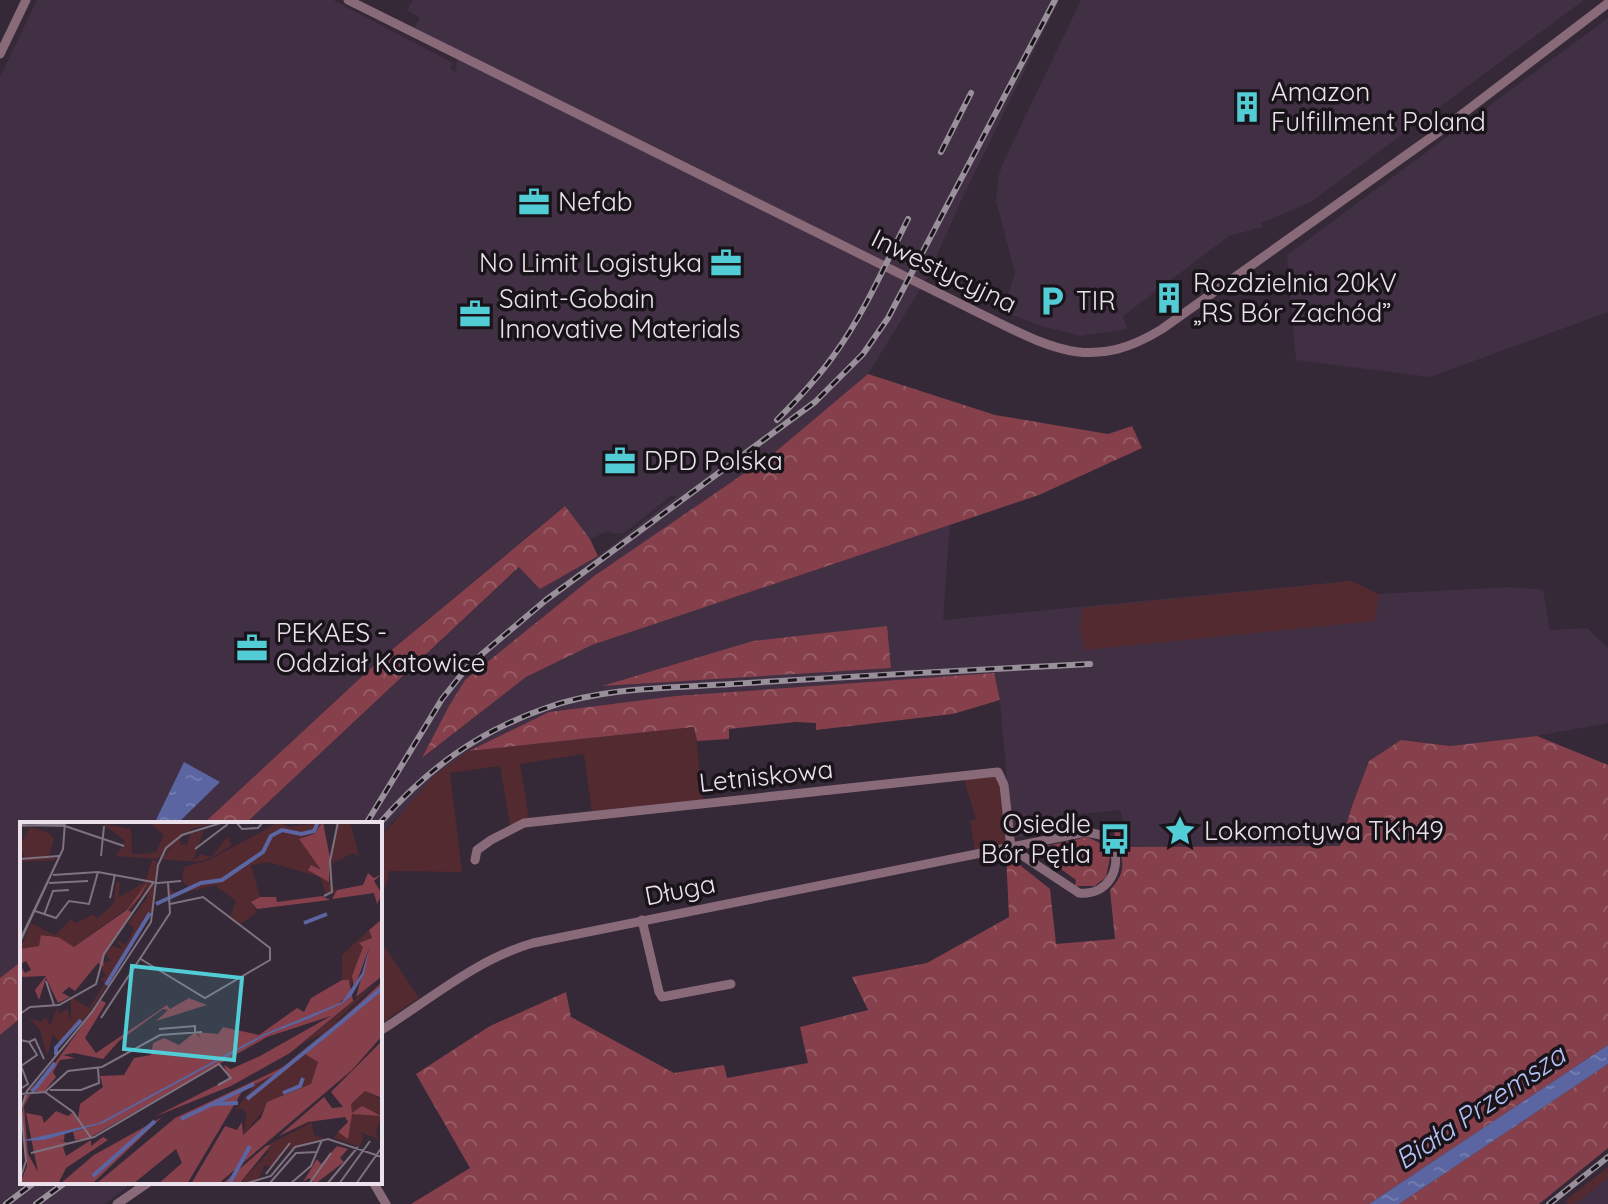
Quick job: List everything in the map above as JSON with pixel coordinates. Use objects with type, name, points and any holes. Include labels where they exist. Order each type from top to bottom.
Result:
[{"type":"street","points":[[0,54],[26,0]]},
{"type":"street","name":"Inwestycyjna","points":[[348,0],[983,315],[1047,345],[1083,353],[1126,348],[1162,329],[1440,131],[1608,3]]},
{"type":"street","name":"Letniskowa","points":[[475,860],[477,850],[524,823],[998,772],[1004,785],[1011,848]]},
{"type":"street","name":"Długa","points":[[382,1030],[504,953],[533,943],[1086,832],[1101,835],[1113,845],[1115,867],[1105,887],[1085,894],[1071,890],[1011,848]]},
{"type":"street","points":[[642,920],[662,997],[731,984]]},
{"type":"street","points":[[117,1204],[146,1184]]},
{"type":"street","points":[[374,1184],[386,1204]]},
{"type":"shaded area","points":[[37,0],[333,0],[453,63],[450,69],[456,72],[457,59],[410,36],[420,18],[407,10],[413,0],[1059,0],[927,278],[868,374],[774,453],[594,576],[465,680],[424,757],[526,677],[592,645],[950,525],[943,620],[1351,581],[1379,594],[1510,587],[1543,590],[1550,630],[1587,628],[1608,648],[1608,723],[1537,736],[1450,746],[1401,740],[1369,761],[1341,846],[1130,847],[1120,810],[1070,815],[1070,829],[1012,838],[1000,700],[993,673],[549,712],[469,751],[392,822],[382,835],[382,822],[247,822],[520,567],[540,588],[598,556],[677,496],[671,496],[624,533],[608,531],[590,539],[564,506],[382,658],[205,822],[20,822],[20,963],[0,978],[0,77]]},
{"type":"shaded area","points":[[1081,0],[1584,0],[1311,202],[1261,223],[1262,227],[1229,236],[1123,316],[1127,329],[1081,336],[1038,325],[1003,311],[1015,273],[996,201],[1003,163]]},
{"type":"shaded area","points":[[1608,18],[1608,312],[1430,377],[1296,360],[1287,255]]},
{"type":"shaded area","points":[[1351,581],[1379,594],[1375,621],[1085,650],[1080,632],[1082,608]]},
{"type":"shaded area","points":[[695,727],[704,807],[593,820],[584,754],[520,764],[529,819],[510,825],[500,766],[450,773],[462,872],[389,871],[382,892],[382,836],[435,775],[469,751]]},
{"type":"shaded area","points":[[995,776],[1000,779],[1007,844],[975,850],[970,821],[976,819],[964,780]]},
{"type":"shaded area","points":[[382,943],[419,998],[382,1023]]},
{"type":"shaded area","points":[[20,1019],[20,1184],[130,1184],[105,1204],[0,1204],[0,1035]]},
{"type":"shaded area","points":[[1608,1167],[1608,1178],[1575,1204],[1565,1201]]},
{"type":"shaded area","points":[[1608,1178],[1608,1204],[1575,1204]]},
{"type":"green space","points":[[868,374],[995,415],[1108,434],[1132,426],[1142,448],[1039,495],[592,645],[526,677],[422,758],[465,680],[594,576],[774,453]]},
{"type":"green space","points":[[565,506],[590,539],[598,556],[540,589],[519,567],[247,822],[205,822],[382,658]]},
{"type":"green space","points":[[887,626],[891,668],[602,686],[753,641]]},
{"type":"green space","points":[[994,673],[1000,700],[953,714],[816,730],[816,723],[796,722],[729,729],[729,739],[697,741],[694,727],[469,751],[549,712],[676,696]]},
{"type":"green space","points":[[1537,736],[1608,765],[1608,1045],[1369,1204],[411,1204],[470,1168],[416,1074],[490,1026],[566,992],[571,1017],[674,1073],[724,1065],[727,1078],[808,1063],[800,1027],[868,1010],[852,977],[927,963],[1009,917],[1006,854],[1050,889],[1056,944],[1115,939],[1110,890],[1121,874],[1122,861],[1114,832],[1123,830],[1130,847],[1340,846],[1369,761],[1401,740],[1450,746]]},
{"type":"green space","points":[[1087,837],[1104,845],[1110,857],[1106,877],[1095,886],[1075,886],[1076,880],[1039,853],[1033,856],[1029,850]]},
{"type":"green space","points":[[20,963],[20,1019],[0,1035],[0,978]]},
{"type":"green space","points":[[1608,1064],[1608,1148],[1539,1204],[1399,1204]]},
{"type":"water","points":[[184,762],[220,782],[179,822],[155,822]]},
{"type":"water","points":[[1608,1045],[1608,1064],[1399,1204],[1369,1204]]},
{"type":"railway","points":[[367,822],[442,699],[469,665],[546,600],[815,402],[863,354],[888,318],[1055,0]]},
{"type":"railway","points":[[941,152],[971,93]]},
{"type":"railway","points":[[777,420],[814,381],[845,339],[874,289],[908,219]]},
{"type":"railway","points":[[381,822],[435,769],[475,741],[521,718],[568,701],[614,692],[662,688],[1090,664]]},
{"type":"railway","points":[[1549,1204],[1608,1157]]},
{"type":"railway","points":[[6,1204],[32,1184]]},
{"type":"railway","points":[[36,1204],[63,1184]]},
{"type":"place","name":"Amazon Fulfillment Poland","points":[[1247,107]]},
{"type":"place","name":"Nefab","points":[[534,202]]},
{"type":"place","name":"No Limit Logistyka","points":[[726,263]]},
{"type":"place","name":"Rozdzielnia 20kV „RS Bór Zachód”","points":[[1169,298]]},
{"type":"place","name":"TIR","points":[[1052,301]]},
{"type":"place","name":"Saint-Gobain Innovative Materials","points":[[475,314]]},
{"type":"place","name":"DPD Polska","points":[[620,461]]},
{"type":"place","name":"PEKAES - Oddział Katowice","points":[[252,648]]},
{"type":"place","name":"Lokomotywa TKh49","points":[[1180,831]]},
{"type":"place","name":"Osiedle Bór Pętla","points":[[1115,839]]},
{"type":"water label","name":"Biała Przemsza","points":[[1480,1107]]}]
